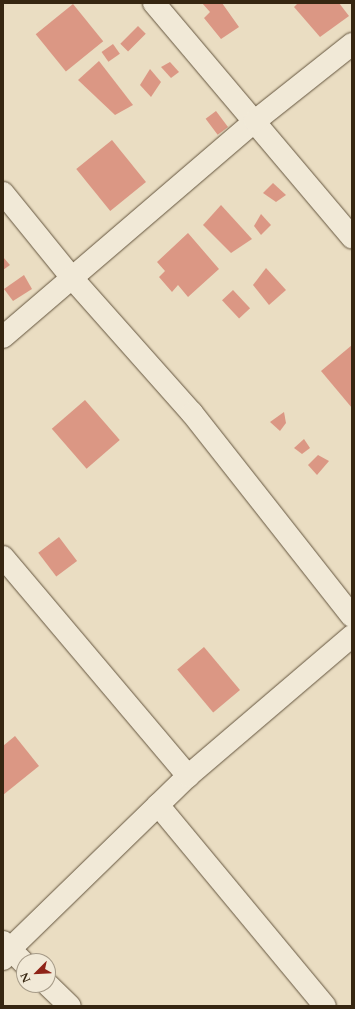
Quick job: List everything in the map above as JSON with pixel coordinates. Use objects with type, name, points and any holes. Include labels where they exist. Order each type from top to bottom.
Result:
[{"type":"street","points":[[154,3],[352,237]]},
{"type":"street","points":[[3,337],[255,121],[352,44]]},
{"type":"street","points":[[3,194],[72,278],[192,413],[352,616]]},
{"type":"street","points":[[3,557],[188,776]]},
{"type":"street","points":[[10,953],[188,776],[352,636]]},
{"type":"street","points":[[158,805],[325,1006]]},
{"type":"street","points":[[56,993],[70,1006]]},
{"type":"building","points":[[202,3],[222,3],[239,27],[221,39],[204,18],[210,12]]},
{"type":"building","points":[[298,3],[339,3],[349,16],[320,37],[294,7]]},
{"type":"building","points":[[73,4],[103,41],[66,72],[36,34]]},
{"type":"building","points":[[138,26],[146,34],[128,51],[120,44]]},
{"type":"building","points":[[113,44],[120,54],[108,62],[102,52]]},
{"type":"building","points":[[99,61],[133,105],[115,115],[78,80]]},
{"type":"building","points":[[170,62],[179,72],[171,78],[161,67]]},
{"type":"building","points":[[150,69],[161,82],[151,97],[140,85]]},
{"type":"building","points":[[216,111],[228,127],[218,135],[206,119]]},
{"type":"building","points":[[112,140],[146,182],[110,211],[76,169]]},
{"type":"building","points":[[273,183],[286,195],[276,202],[263,193]]},
{"type":"building","points":[[221,205],[252,239],[231,253],[203,225]]},
{"type":"building","points":[[261,214],[271,225],[261,235],[254,226]]},
{"type":"building","points":[[188,233],[219,269],[188,297],[178,285],[172,292],[159,277],[165,271],[157,262]]},
{"type":"building","points":[[3,257],[10,265],[3,270]]},
{"type":"building","points":[[266,268],[286,290],[269,305],[253,285]]},
{"type":"building","points":[[24,275],[32,289],[13,301],[4,289]]},
{"type":"building","points":[[233,290],[250,308],[239,319],[222,300]]},
{"type":"building","points":[[352,345],[352,408],[321,371]]},
{"type":"building","points":[[85,400],[120,440],[87,469],[52,429]]},
{"type":"building","points":[[284,412],[286,423],[280,431],[270,422]]},
{"type":"building","points":[[304,439],[310,448],[302,454],[294,448]]},
{"type":"building","points":[[318,455],[329,461],[317,475],[308,465]]},
{"type":"building","points":[[59,537],[77,561],[56,577],[38,553]]},
{"type":"building","points":[[204,647],[240,690],[213,712],[177,669]]},
{"type":"building","points":[[15,736],[39,766],[3,795],[3,746]]}]
